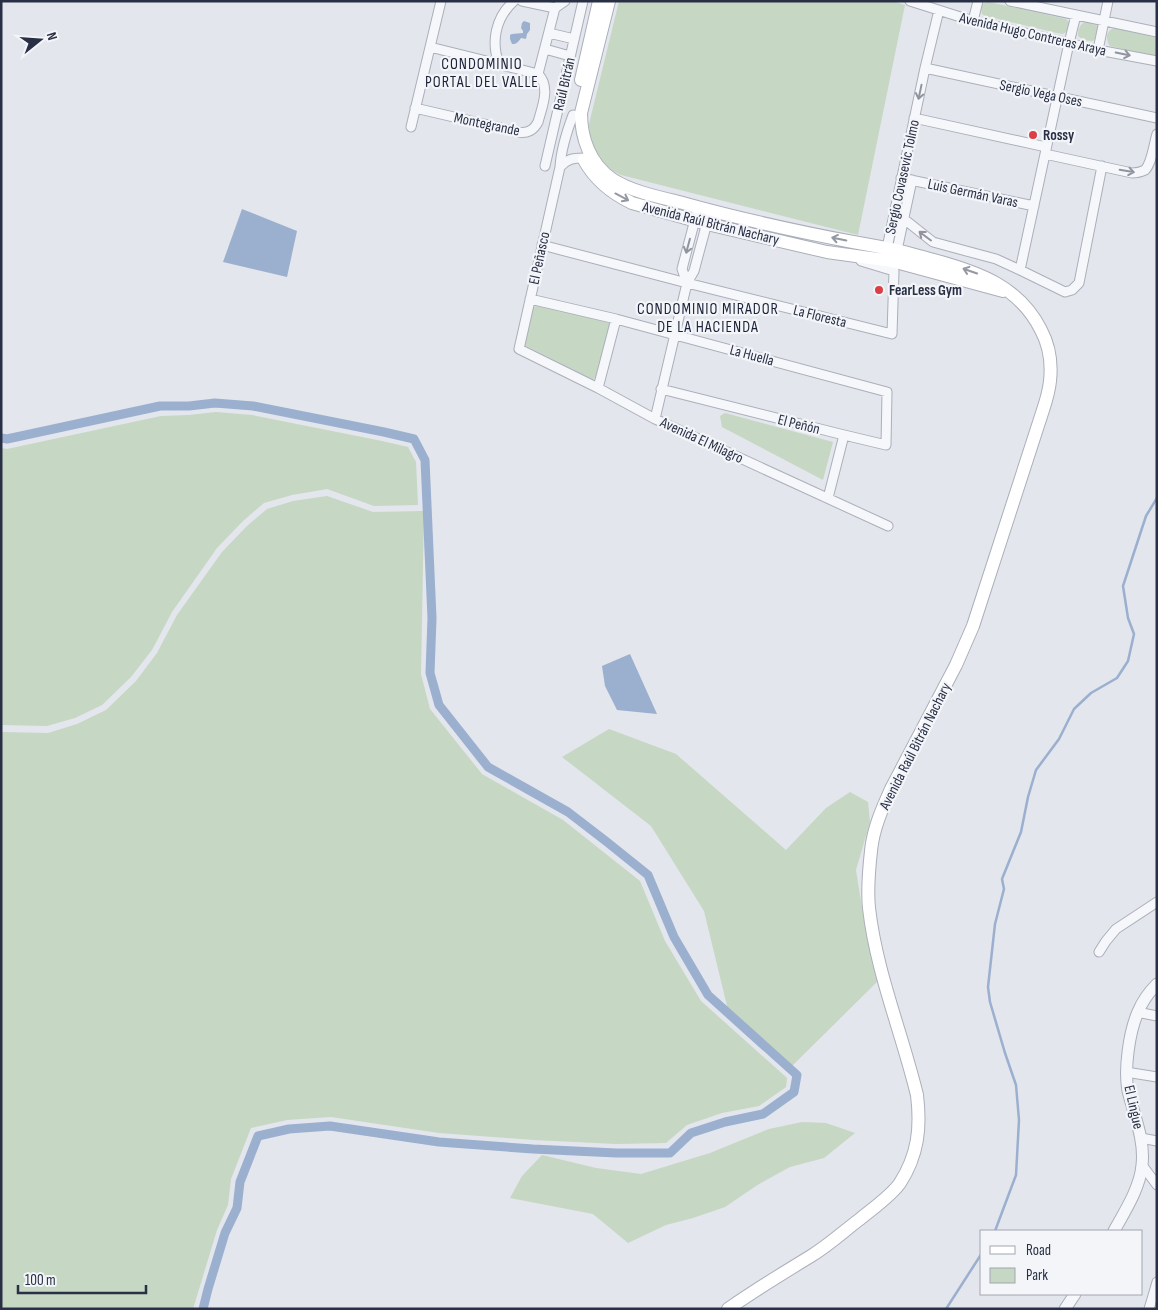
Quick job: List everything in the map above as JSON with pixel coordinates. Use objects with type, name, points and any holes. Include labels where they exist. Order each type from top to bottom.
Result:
[{"type":"main road","name":"Avenida Raúl Bitrán Nachary","points":[[599,1],[573,115],[574,132],[579,150],[588,166],[600,181],[622,198],[640,205],[700,217],[826,252],[893,258]]},
{"type":"main road","name":"Avenida Raúl Bitrán Nachary","points":[[609,1],[581,113],[582,131],[587,148],[596,164],[613,180],[700,217]]},
{"type":"main road","name":"Avenida Raúl Bitrán Nachary","points":[[700,217],[711,211],[815,234],[1012,294],[1033,315],[1046,341],[1049,352],[1050,371],[1046,402],[973,626],[952,673],[891,789],[882,809],[871,849],[869,905],[872,927],[880,963],[917,1095],[920,1116],[918,1139],[912,1159],[899,1184],[876,1206],[813,1255],[753,1291],[728,1309]]},
{"type":"street","points":[[411,126],[441,1]]},
{"type":"street","points":[[499,64],[495,46],[496,31],[501,17],[514,1]]},
{"type":"street","points":[[522,1],[555,8]]},
{"type":"street","points":[[430,47],[538,74],[555,8],[565,1]]},
{"type":"street","name":"Raúl Bitrán","points":[[545,166],[583,1]]},
{"type":"street","name":"Avenida Hugo Contreras Araya","points":[[910,1],[973,21],[1098,50],[1157,61]]},
{"type":"street","points":[[973,21],[978,1]]},
{"type":"street","points":[[1010,1],[1157,32]]},
{"type":"street","points":[[1098,50],[1108,1]]},
{"type":"street","name":"Sergio Covasevic Tolmo","points":[[893,258],[901,178],[939,10]]},
{"type":"street","points":[[1020,270],[1068,43],[1076,15]]},
{"type":"street","points":[[549,33],[574,39]]},
{"type":"street","points":[[545,49],[570,56]]},
{"type":"street","name":"Sergio Vega Oses","points":[[925,68],[1157,118]]},
{"type":"street","name":"Montegrande","points":[[415,108],[518,132],[529,132],[538,122],[546,88],[538,74]]},
{"type":"street","name":"El Peñasco","points":[[519,349],[560,167],[560,159],[573,115]]},
{"type":"street","points":[[914,118],[1132,174],[1145,169],[1150,163],[1157,134]]},
{"type":"street","points":[[560,167],[567,160],[583,158]]},
{"type":"street","points":[[904,219],[933,242],[996,260],[1065,292],[1072,290],[1079,283],[1102,166]]},
{"type":"street","name":"Luis Germán Varas","points":[[901,178],[1034,206]]},
{"type":"street","name":"Sergio Covasevic Tolmo","points":[[893,258],[912,180]]},
{"type":"street","points":[[655,419],[674,334],[688,283],[682,269],[700,217]]},
{"type":"street","name":"La Floresta","points":[[542,245],[892,334],[893,258]]},
{"type":"street","name":"La Huella","points":[[530,299],[674,334],[887,392]]},
{"type":"street","points":[[598,388],[616,319]]},
{"type":"street","name":"Avenida El Milagro","points":[[519,349],[655,419],[888,526]]},
{"type":"street","name":"El Peñón","points":[[661,389],[886,445],[887,392]]},
{"type":"street","points":[[828,498],[844,435]]},
{"type":"street","points":[[1100,952],[1116,929],[1157,902]]},
{"type":"street","name":"El Lingue","points":[[1115,1230],[1138,1184],[1142,1165],[1141,1138],[1128,1089],[1126,1072],[1130,1039],[1137,1012],[1157,984]]},
{"type":"street","points":[[1137,1012],[1157,1016]]},
{"type":"street","points":[[1126,1072],[1157,1077]]},
{"type":"street","points":[[1141,1138],[1157,1141]]},
{"type":"street","points":[[1142,1165],[1157,1185]]},
{"type":"street","points":[[1149,1309],[1156,1287]]},
{"type":"street","points":[[1065,1309],[1074,1295]]},
{"type":"green space","points":[[619,1],[893,1],[905,5],[858,235],[621,175],[607,166],[594,148],[589,124]]},
{"type":"green space","points":[[989,2],[1066,19],[1070,23],[1068,31],[1063,34],[1057,33],[985,16],[981,10],[984,3]]},
{"type":"green space","points":[[1085,22],[1098,26],[1098,34],[1093,41],[1085,40],[1078,36],[1079,28]]},
{"type":"green space","points":[[1115,28],[1157,38],[1157,57],[1110,46],[1107,41],[1107,35]]},
{"type":"green space","points":[[538,304],[610,323],[596,376],[593,380],[524,345],[531,310]]},
{"type":"green space","points":[[216,412],[252,415],[408,447],[416,462],[418,505],[374,506],[327,489],[292,495],[264,503],[243,521],[217,548],[172,612],[152,650],[131,677],[102,705],[75,718],[47,726],[1,725],[1,448],[7,449],[161,416]]},
{"type":"green space","points":[[725,413],[833,442],[823,480],[722,427],[720,416]]},
{"type":"green space","points":[[327,496],[373,512],[424,511],[421,674],[430,709],[482,774],[563,820],[640,881],[665,941],[701,1001],[787,1078],[786,1087],[759,1106],[722,1113],[687,1125],[666,1143],[616,1144],[439,1133],[331,1117],[287,1120],[251,1128],[231,1179],[228,1205],[217,1230],[193,1309],[1,1309],[1,732],[48,733],[77,724],[106,710],[136,681],[157,653],[177,615],[222,552],[247,526],[267,509],[293,501]]},
{"type":"green space","points":[[609,729],[676,754],[786,850],[826,808],[850,792],[868,802],[870,822],[856,870],[866,933],[879,980],[792,1066],[728,1010],[704,911],[651,826],[562,757]]},
{"type":"green space","points":[[802,1122],[826,1123],[855,1133],[824,1158],[790,1167],[759,1184],[725,1207],[666,1225],[628,1243],[593,1214],[510,1198],[522,1176],[542,1155],[596,1168],[641,1174],[710,1153],[769,1129]]},
{"type":"water","points":[[524,21],[530,23],[530,30],[526,39],[521,38],[515,44],[512,44],[510,35],[523,33],[521,28]]},
{"type":"water","points":[[242,209],[297,231],[287,277],[223,262]]},
{"type":"water","points":[[630,654],[657,714],[617,710],[605,686],[602,666]]},
{"type":"waterway","points":[[1,438],[7,439],[160,406],[189,406],[215,403],[253,406],[414,439],[425,460],[432,618],[430,673],[439,705],[488,767],[568,812],[648,875],[674,937],[708,995],[797,1075],[794,1092],[763,1114],[725,1122],[691,1133],[670,1153],[616,1153],[439,1142],[330,1126],[289,1129],[258,1136],[240,1182],[237,1208],[225,1233],[203,1309]]},
{"type":"waterway","points":[[995,1230],[1016,1175],[1019,1120],[1016,1085],[990,1002],[988,987],[995,924],[1004,889],[1002,879],[1021,832],[1036,770],[1059,739],[1074,709],[1091,693],[1117,678],[1128,661],[1134,634],[1128,618],[1123,586],[1146,516],[1157,498]]},
{"type":"waterway","points":[[946,1309],[980,1256]]},
{"type":"place","name":"Rossy","points":[[1033,135]]},
{"type":"place","name":"FearLess Gym","points":[[879,290]]},
{"type":"district","name":"CONDOMINIO PORTAL DEL VALLE","points":[[482,72]]},
{"type":"district","name":"CONDOMINIO MIRADOR DE LA HACIENDA","points":[[708,317]]}]
